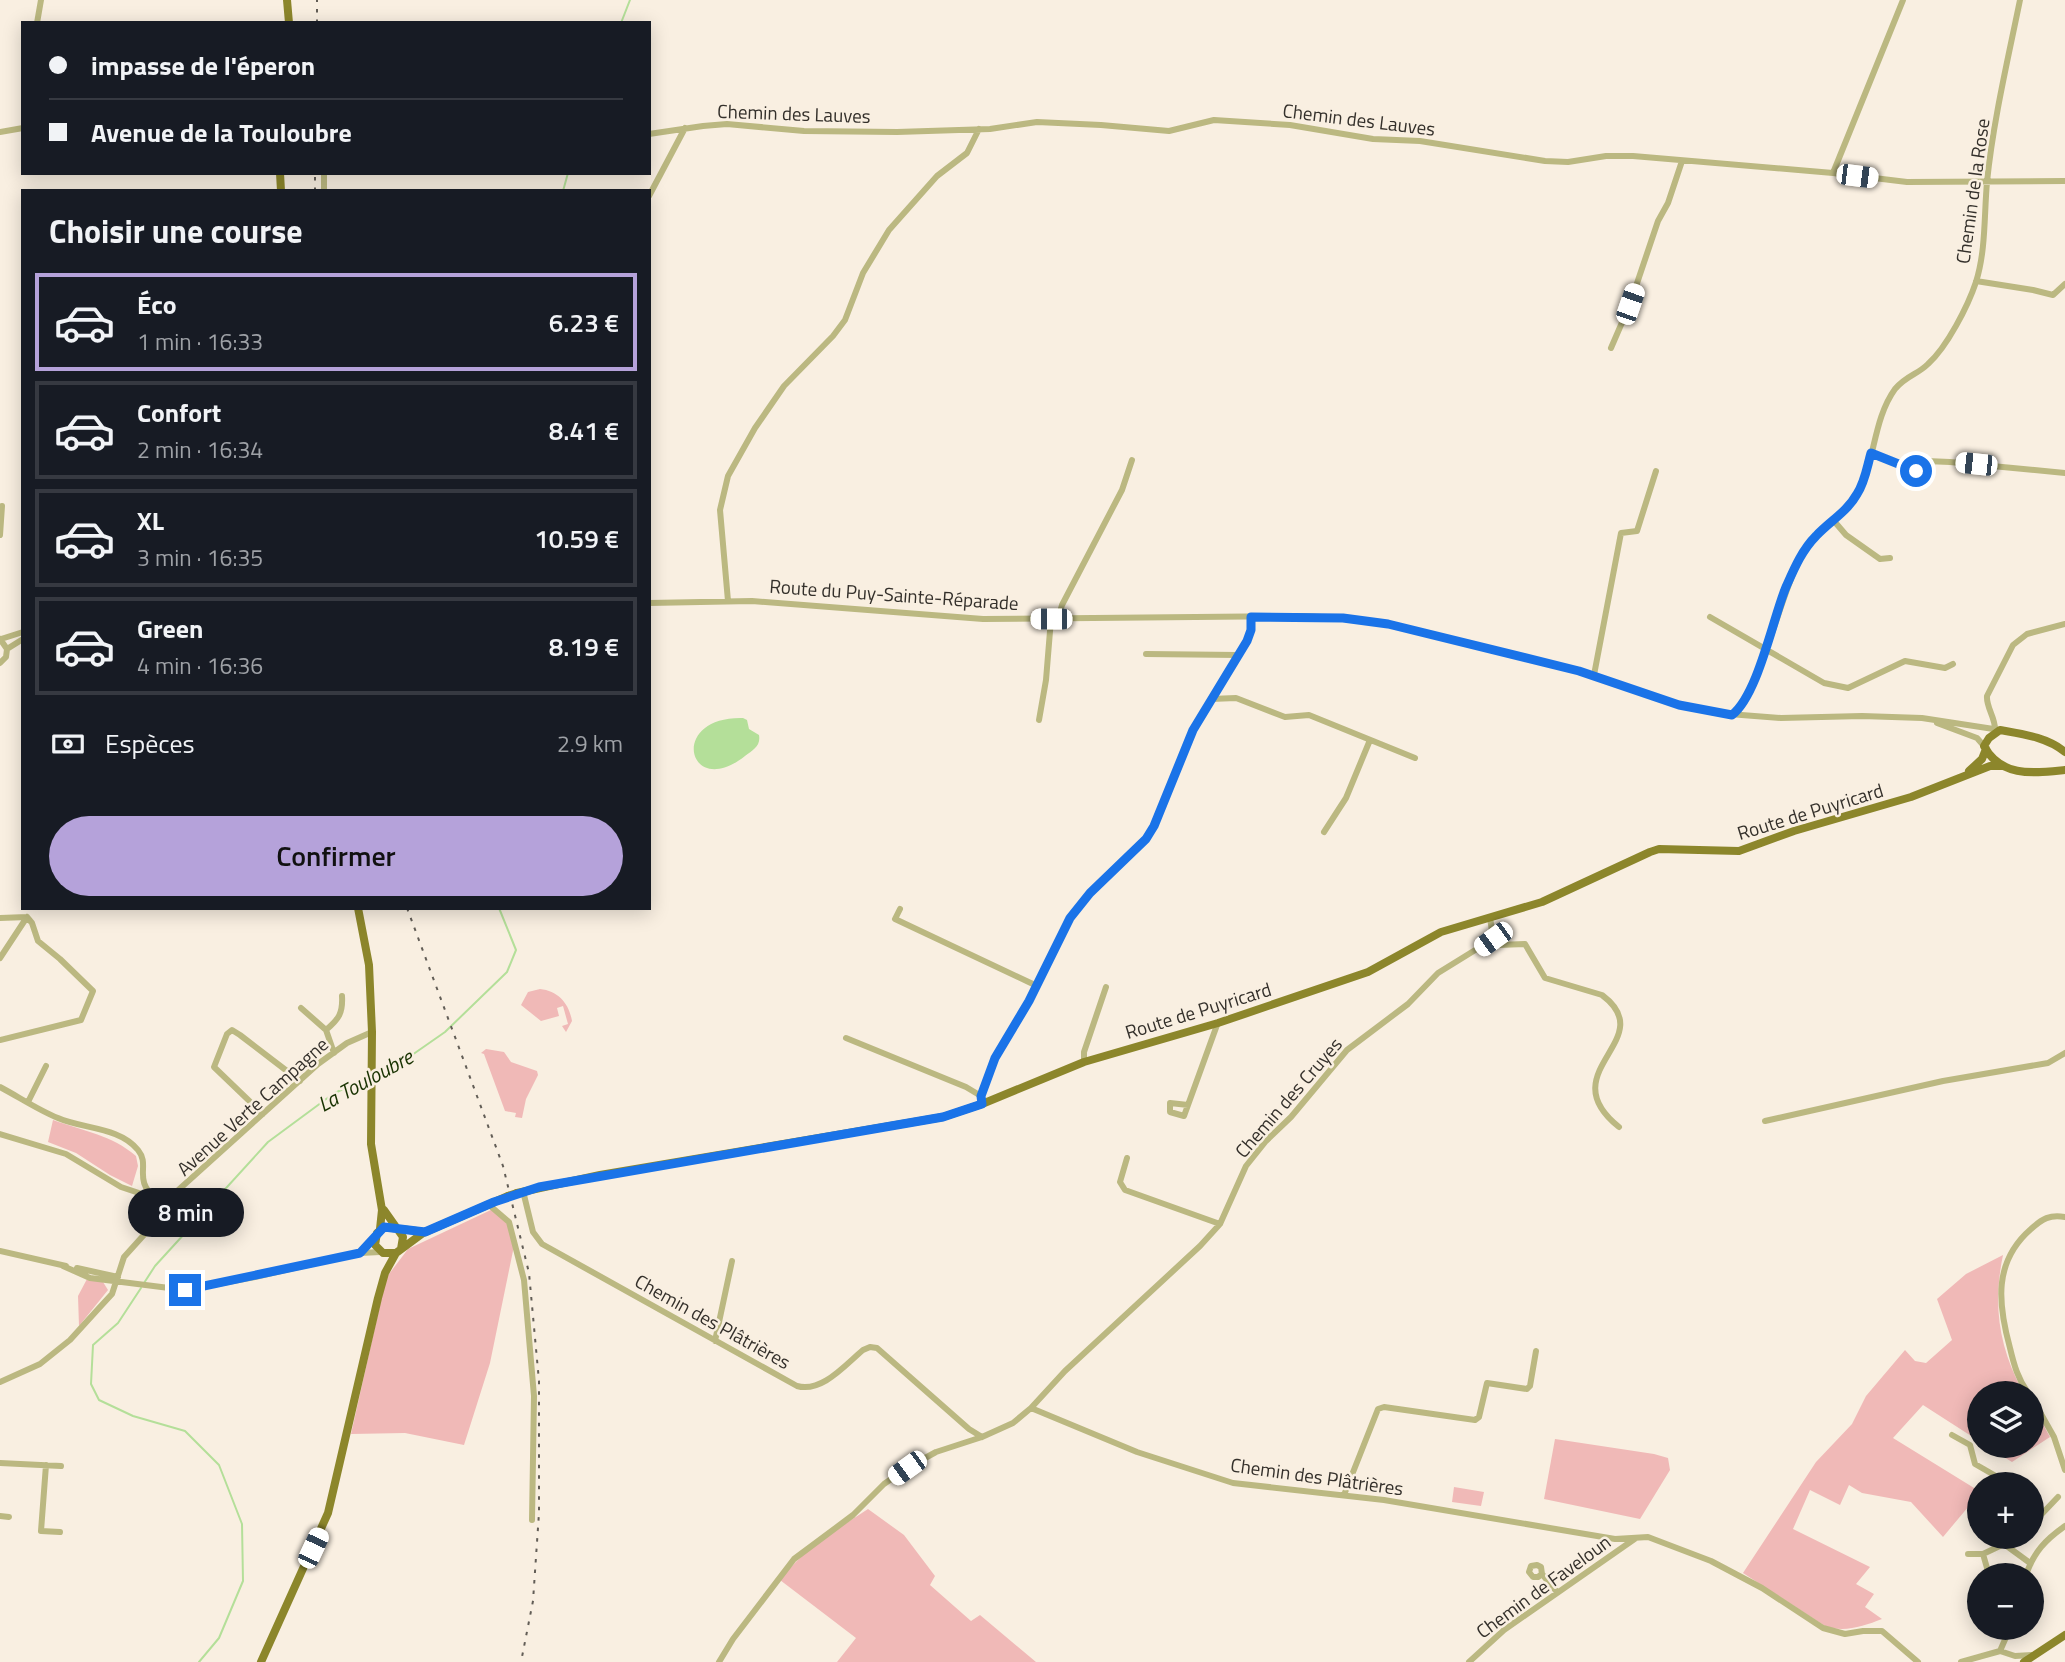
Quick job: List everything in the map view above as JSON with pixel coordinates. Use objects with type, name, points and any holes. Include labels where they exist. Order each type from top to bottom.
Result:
[{"type":"main road","points":[[287,0],[289,21]]},
{"type":"main road","points":[[1997,729],[2032,736],[2065,752]]},
{"type":"main road","name":"Route de Puyricard","points":[[1964,776],[1978,764],[1989,738],[1997,729]]},
{"type":"main road","points":[[1985,747],[2001,766]]},
{"type":"main road","name":"Route de Puyricard","points":[[399,1251],[424,1233],[520,1192],[600,1175],[943,1117],[1084,1062],[1218,1023],[1368,972],[1441,932],[1542,902],[1659,849],[1739,851],[1794,831],[1911,797],[1990,766],[2035,773],[2064,769]]},
{"type":"main road","points":[[261,1662],[328,1513],[362,1363],[386,1273],[386,1259],[375,1239],[382,1221],[371,1144],[372,1032],[369,965],[358,910]]},
{"type":"main road","points":[[379,1197],[403,1243],[386,1273]]},
{"type":"main road","points":[[380,1229],[390,1226],[397,1229]]},
{"type":"main road","name":"Route de Puyricard","points":[[397,1229],[424,1233]]},
{"type":"main road","points":[[382,1253],[399,1251]]},
{"type":"main road","points":[[2019,1660],[2065,1637]]},
{"type":"main road","points":[[2032,1662],[2065,1637]]},
{"type":"street","points":[[37,21],[41,0]]},
{"type":"street","points":[[1833,173],[1903,0]]},
{"type":"street","name":"Chemin de la Rose","points":[[1732,715],[1747,697],[1785,590],[1798,563],[1809,544],[1848,507],[1861,487],[1881,419],[1893,391],[1908,376],[1926,366],[1940,351],[1976,281],[1987,182],[2020,0]]},
{"type":"street","name":"Chemin des Lauves","points":[[651,134],[727,124],[804,131],[909,132],[979,129],[1037,122],[1169,131],[1214,120],[1290,125],[1373,139],[1420,141],[1545,161],[1568,162],[1619,156],[1833,173],[1907,182],[2065,180]]},
{"type":"street","points":[[0,132],[21,128]]},
{"type":"street","points":[[651,191],[685,128]]},
{"type":"street","points":[[728,601],[720,510],[728,476],[755,428],[784,386],[845,320],[863,273],[889,230],[937,176],[967,153],[979,129]]},
{"type":"street","points":[[1611,348],[1630,304],[1682,161]]},
{"type":"street","points":[[1976,281],[2053,295],[2065,284]]},
{"type":"street","points":[[1871,453],[1916,471],[1926,461],[2065,474]]},
{"type":"street","points":[[1039,720],[1055,619],[1122,489],[1132,460]]},
{"type":"street","points":[[1594,675],[1621,533],[1637,531],[1656,471]]},
{"type":"street","points":[[0,535],[2,506]]},
{"type":"street","points":[[1833,521],[1846,536],[1880,559],[1890,558]]},
{"type":"street","name":"Route du Puy-Sainte-Réparade","points":[[651,603],[752,601],[953,618],[1343,618],[1388,624],[1594,675],[1679,705],[1732,715],[1922,718],[1997,729]]},
{"type":"street","points":[[846,1038],[966,1087],[981,1100],[995,1058],[1078,905],[1146,839],[1154,826],[1192,732],[1251,630],[1251,617]]},
{"type":"street","points":[[1710,617],[1824,684],[1848,688],[1905,661],[1945,668],[1953,664]]},
{"type":"street","points":[[1997,729],[1987,696],[2003,670],[2013,645],[2026,634],[2065,624]]},
{"type":"street","points":[[7,649],[1,639],[21,633]]},
{"type":"street","points":[[0,663],[7,649],[21,640]]},
{"type":"street","points":[[1146,654],[1238,655]]},
{"type":"street","points":[[1747,697],[1750,710],[1757,717]]},
{"type":"street","points":[[1211,699],[1236,698],[1285,717],[1309,715],[1415,758]]},
{"type":"street","name":"Route du Puy-Sainte-Réparade","points":[[1922,718],[1977,738],[1985,747]]},
{"type":"street","points":[[1324,832],[1346,798],[1370,740]]},
{"type":"street","points":[[900,909],[895,919],[1035,985]]},
{"type":"street","points":[[0,918],[27,917]]},
{"type":"street","points":[[0,958],[27,917]]},
{"type":"street","points":[[0,1040],[81,1020],[93,991],[37,941],[32,923],[27,917]]},
{"type":"street","points":[[1490,917],[1493,939],[1498,945],[1525,944],[1545,978],[1602,995],[1610,1001],[1620,1019],[1620,1032],[1600,1069],[1595,1083],[1595,1095],[1609,1119],[1619,1128]]},
{"type":"street","name":"Chemin des Cruyes","points":[[1031,1408],[1065,1371],[1200,1246],[1220,1224],[1246,1166],[1347,1050],[1408,1004],[1438,973],[1493,939]]},
{"type":"street","points":[[1084,1062],[1084,1052],[1105,987]]},
{"type":"street","points":[[326,1030],[343,1012],[342,996]]},
{"type":"street","points":[[301,1008],[326,1030],[334,1053]]},
{"type":"street","points":[[1188,1105],[1218,1023]]},
{"type":"street","points":[[263,1114],[214,1067],[227,1034],[232,1030],[240,1035],[300,1081]]},
{"type":"street","name":"Avenue Verte Campagne","points":[[0,1382],[40,1364],[58,1351],[112,1294],[124,1257],[161,1216],[166,1202],[300,1081],[347,1043],[372,1032]]},
{"type":"street","points":[[1765,1121],[1943,1082],[2048,1063],[2065,1053]]},
{"type":"street","points":[[28,1102],[46,1066]]},
{"type":"street","points":[[0,1089],[56,1117],[115,1134],[131,1144],[142,1158],[142,1177],[146,1190],[156,1199]]},
{"type":"street","points":[[0,1134],[66,1154],[121,1187],[166,1202]]},
{"type":"street","points":[[1127,1158],[1120,1182],[1125,1190],[1220,1224]]},
{"type":"street","name":"Chemin des Plâtrières","points":[[520,1192],[533,1232],[542,1244],[797,1386],[812,1388],[824,1382],[863,1350],[877,1348],[969,1429],[982,1437]]},
{"type":"street","points":[[488,1204],[509,1222],[524,1280],[534,1396],[532,1520]]},
{"type":"street","points":[[2021,1381],[2002,1321],[2002,1278],[2011,1252],[2028,1231],[2047,1217],[2065,1217]]},
{"type":"street","points":[[360,1253],[375,1239]]},
{"type":"street","points":[[0,1251],[149,1286],[185,1290],[360,1253],[382,1253]]},
{"type":"street","points":[[715,1340],[732,1261]]},
{"type":"street","points":[[1344,1495],[1378,1409],[1475,1420],[1479,1417],[1487,1383],[1527,1389],[1530,1387],[1536,1351]]},
{"type":"street","points":[[719,1662],[733,1639],[794,1559],[853,1515],[884,1484],[936,1452],[1003,1429],[1031,1408]]},
{"type":"street","name":"Chemin des Plâtrières","points":[[1031,1408],[1136,1452],[1233,1483],[1344,1495],[1615,1539],[1648,1537],[1711,1561],[1762,1588],[1823,1628],[1845,1634],[1882,1631],[1918,1662]]},
{"type":"street","points":[[2044,1420],[2065,1470]]},
{"type":"street","points":[[1952,1435],[1970,1445],[1975,1464],[1992,1472]]},
{"type":"street","points":[[0,1463],[61,1466]]},
{"type":"street","points":[[46,1465],[41,1531],[60,1532]]},
{"type":"street","points":[[2044,1512],[2058,1497]]},
{"type":"street","points":[[0,1516],[9,1517]]},
{"type":"street","points":[[2015,1549],[2030,1563],[2041,1545],[2065,1526]]},
{"type":"street","name":"Chemin de Faveloun","points":[[1469,1662],[1504,1630],[1637,1538]]},
{"type":"street","points":[[1968,1554],[1983,1554],[1991,1549]]},
{"type":"street","points":[[1983,1554],[1986,1563]]},
{"type":"street","points":[[1542,1574],[1558,1592]]},
{"type":"street","points":[[2000,1651],[2005,1640]]},
{"type":"street","points":[[1961,1662],[2000,1651],[2019,1660]]},
{"type":"shaded area","points":[[743,718],[747,720],[749,729],[759,735],[756,747],[725,767],[710,769],[699,763],[694,753],[695,741],[703,729],[719,721]]},
{"type":"shaded area","points":[[540,989],[552,992],[565,1003],[572,1021],[566,1032],[562,1026],[568,1024],[563,1006],[557,1008],[559,1016],[541,1021],[521,1005],[528,992]]},
{"type":"shaded area","points":[[486,1049],[504,1052],[511,1062],[537,1071],[538,1075],[526,1099],[522,1118],[515,1117],[516,1113],[505,1111],[484,1054],[481,1053]]},
{"type":"shaded area","points":[[53,1120],[107,1138],[136,1156],[138,1166],[132,1186],[76,1153],[48,1142]]},
{"type":"shaded area","points":[[493,1209],[506,1220],[514,1246],[490,1363],[464,1445],[405,1433],[351,1434],[386,1278],[408,1249]]},
{"type":"shaded area","points":[[2003,1255],[1998,1307],[2003,1340],[2018,1381],[1967,1381],[1967,1433],[1923,1405],[1893,1438],[1967,1484],[1967,1508],[1943,1537],[1911,1502],[1862,1493],[1849,1485],[1840,1505],[1810,1490],[1793,1529],[1870,1567],[1856,1584],[1874,1594],[1865,1607],[1882,1619],[1847,1629],[1825,1626],[1743,1573],[1816,1462],[1852,1424],[1866,1396],[1905,1350],[1915,1361],[1926,1363],[1952,1340],[1937,1299],[1966,1274]]},
{"type":"shaded area","points":[[87,1279],[103,1282],[108,1290],[79,1326],[78,1296]]},
{"type":"shaded area","points":[[2044,1426],[2050,1437],[2044,1441]]},
{"type":"shaded area","points":[[1555,1439],[1654,1454],[1668,1458],[1670,1470],[1640,1519],[1544,1499]]},
{"type":"shaded area","points":[[1454,1487],[1484,1492],[1481,1506],[1452,1502]]},
{"type":"shaded area","points":[[868,1509],[904,1535],[935,1576],[930,1585],[971,1621],[980,1615],[1036,1662],[837,1662],[856,1638],[780,1580],[810,1549]]},
{"type":"waterway","name":"La Touloubre","points":[[622,21],[630,0]]},
{"type":"waterway","name":"La Touloubre","points":[[564,189],[567,175]]},
{"type":"waterway","name":"La Touloubre","points":[[374,1074],[412,1055],[445,1032],[507,972],[516,950],[500,910]]},
{"type":"waterway","name":"La Touloubre","points":[[144,1283],[155,1266],[268,1142],[333,1094],[369,1076]]},
{"type":"waterway","name":"La Touloubre","points":[[141,1288],[118,1323],[93,1345],[91,1384],[99,1400],[133,1416],[185,1431],[219,1465],[242,1524],[243,1581],[219,1638],[199,1662]]},
{"type":"railway","points":[[317,0],[317,21]]},
{"type":"railway","points":[[315,175],[315,189]]},
{"type":"railway","points":[[408,910],[503,1166],[529,1273],[539,1381],[539,1513],[533,1601],[521,1662]]},
{"type":"route","points":[[185,1290],[360,1253],[384,1227],[425,1232],[494,1202],[539,1187],[943,1117],[982,1104],[981,1096],[995,1058],[1029,1001],[1078,905],[1140,848],[1154,826],[1193,730],[1247,641],[1251,630],[1251,617],[1343,618],[1388,624],[1579,671],[1679,705],[1732,715],[1747,697],[1785,590],[1798,563],[1809,544],[1855,497],[1861,487],[1871,453],[1916,471]]}]
